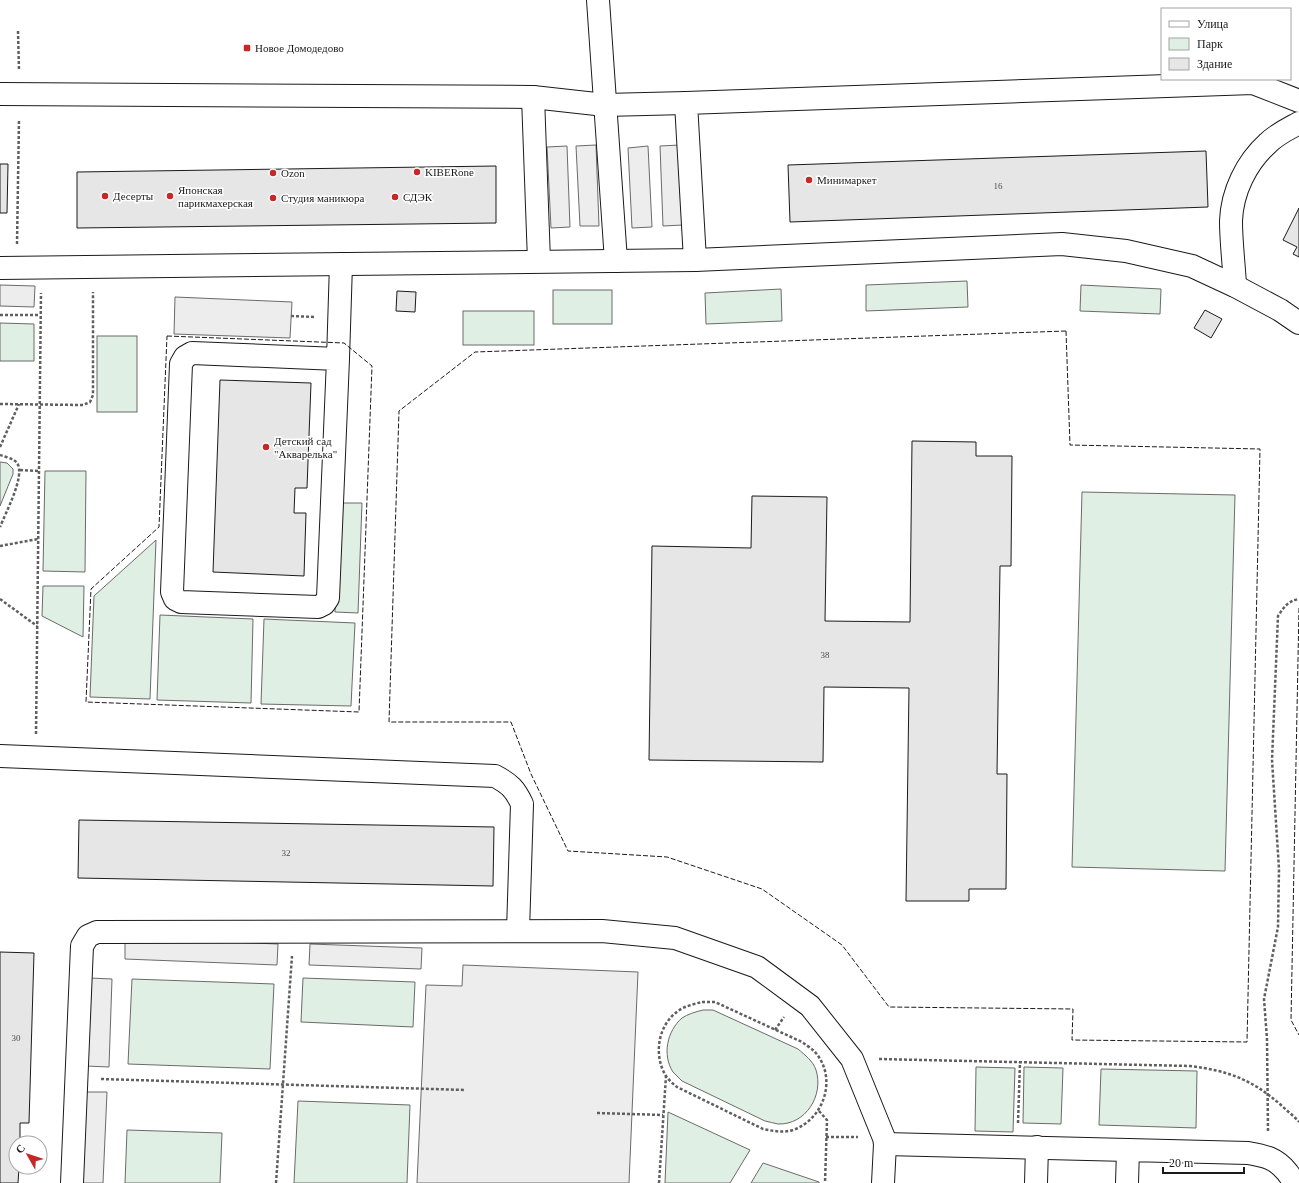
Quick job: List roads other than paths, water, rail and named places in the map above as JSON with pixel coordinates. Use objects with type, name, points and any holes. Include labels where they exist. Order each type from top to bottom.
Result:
[{"type":"lane","points":[[598,0],[616,261]]},
{"type":"lane","points":[[9,94],[533,97],[605,105],[1253,83],[1299,101]]},
{"type":"lane","points":[[533,97],[539,261]]},
{"type":"lane","points":[[686,103],[695,260]]},
{"type":"lane","points":[[1235,286],[1232,221],[1233,203],[1238,186],[1256,155],[1268,142],[1283,131],[1299,123]]},
{"type":"lane","points":[[8,268],[695,260],[1062,244],[1126,251],[1192,266],[1235,286],[1280,310],[1299,323]]},
{"type":"lane","points":[[338,358],[192,353],[184,357],[181,364],[172,592],[175,598],[181,602],[318,607],[324,604],[328,598],[338,358],[341,264]]},
{"type":"lane","points":[[0,756],[495,776],[517,792],[522,804],[518,931]]},
{"type":"lane","points":[[72,1183],[82,946],[88,936],[97,932],[602,930],[675,938],[757,968],[810,1006],[852,1059],[884,1138],[883,1183]]},
{"type":"lane","points":[[885,1144],[1248,1152],[1265,1156],[1280,1163],[1292,1178],[1293,1183]]},
{"type":"lane","points":[[1027,1147],[1036,1183]]},
{"type":"lane","points":[[1127,1183],[1128,1150]]},
{"type":"place","name":"Новое Домодедово","points":[[247,48]]},
{"type":"place","name":"KIBERone","points":[[417,172]]},
{"type":"place","name":"Ozon","points":[[273,173]]},
{"type":"place","name":"Минимаркет","points":[[809,180]]},
{"type":"place","name":"Десерты","points":[[105,196]]},
{"type":"place","name":"Японская парикмахерская","points":[[170,196]]},
{"type":"place","name":"СДЭК","points":[[395,197]]},
{"type":"place","name":"Студия маникюра","points":[[273,198]]},
{"type":"place","name":"Детский сад \"Акварелька\"","points":[[266,447]]}]
